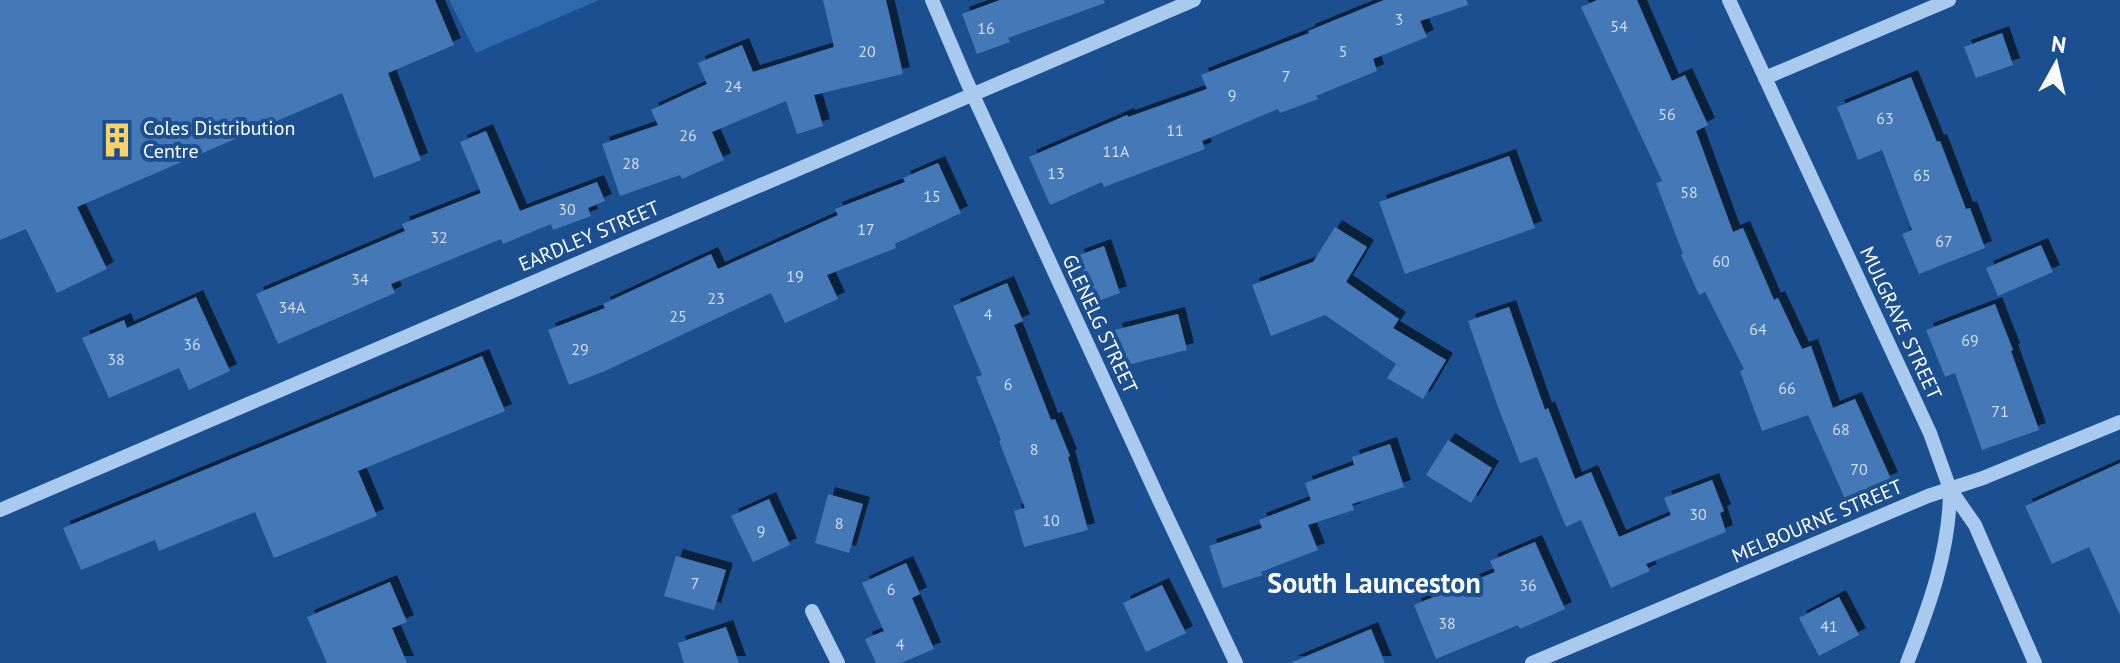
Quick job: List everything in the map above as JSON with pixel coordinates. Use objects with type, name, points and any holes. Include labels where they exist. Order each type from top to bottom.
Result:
[{"type":"street","name":"GLENELG STREET","points":[[932,0],[972,94],[1236,663]]},
{"type":"street","name":"EARDLEY STREET","points":[[0,510],[1194,0]]},
{"type":"street","name":"MULGRAVE STREET","points":[[1729,0],[1933,440],[1950,489],[1975,525],[2035,663]]},
{"type":"street","points":[[1765,78],[1949,0]]},
{"type":"street","name":"MELBOURNE STREET","points":[[1532,663],[1928,496],[1997,473],[2120,422]]},
{"type":"street","points":[[1907,663],[1923,623],[1940,564],[1949,522],[1950,489]]},
{"type":"street","points":[[812,611],[838,663]]},
{"type":"shaded area","points":[[449,0],[599,0],[476,53]]},
{"type":"building","name":"Coles Distribution Centre","points":[[0,0],[435,0],[454,45],[388,73],[421,160],[374,178],[342,93],[77,207],[107,269],[57,293],[26,229],[0,240]]},
{"type":"building","points":[[823,0],[886,0],[903,74],[814,95],[823,126],[797,134],[786,101],[712,132],[724,160],[682,179],[680,175],[620,196],[602,144],[658,125],[651,110],[707,84],[698,63],[742,45],[753,72],[834,47]]},
{"type":"building","points":[[1000,0],[1104,0],[1105,3],[1008,38],[1010,42],[977,54],[962,14]]},
{"type":"building","points":[[1384,0],[1467,0],[1468,5],[1420,21],[1427,37],[1373,59],[1377,71],[1316,96],[1318,99],[1280,113],[1278,109],[1202,141],[1205,149],[1104,187],[1102,182],[1050,205],[1029,157],[1127,115],[1207,89],[1201,75]]},
{"type":"building","points":[[1597,0],[1637,0],[1672,81],[1685,75],[1708,125],[1696,131],[1733,232],[1743,228],[1774,300],[1778,298],[1802,349],[1811,346],[1833,408],[1855,399],[1891,479],[1845,499],[1808,415],[1762,431],[1740,371],[1744,369],[1705,292],[1699,295],[1681,255],[1656,183],[1662,181],[1581,7]]},
{"type":"building","points":[[2002,33],[2013,65],[1976,78],[1964,47]]},
{"type":"building","points":[[1911,77],[1985,248],[1919,274],[1902,234],[1912,230],[1882,150],[1858,160],[1837,107]]},
{"type":"building","points":[[486,131],[520,211],[597,182],[605,201],[588,208],[591,216],[553,230],[551,224],[503,244],[501,239],[391,284],[395,293],[278,344],[256,294],[405,231],[402,224],[481,193],[460,142]]},
{"type":"building","points":[[1509,156],[1535,228],[1405,274],[1379,202]]},
{"type":"building","points":[[938,163],[961,213],[895,244],[896,248],[827,275],[838,299],[785,323],[771,293],[569,385],[548,330],[605,308],[603,304],[711,254],[718,269],[838,215],[835,209],[905,182],[903,178]]},
{"type":"building","points":[[1335,227],[1367,247],[1346,282],[1399,319],[1393,328],[1446,360],[1423,399],[1387,378],[1396,364],[1325,315],[1271,336],[1252,285],[1313,262]]},
{"type":"building","points":[[2041,245],[2053,272],[1998,296],[1986,268]]},
{"type":"building","points":[[1104,246],[1120,293],[1093,303],[1077,256]]},
{"type":"building","points":[[1007,283],[1023,321],[1014,325],[1051,420],[1055,419],[1070,456],[1088,530],[1024,547],[1014,511],[1025,508],[976,377],[982,375],[953,306]]},
{"type":"building","points":[[196,297],[230,371],[189,390],[179,368],[109,398],[82,338],[124,320],[127,328]]},
{"type":"building","points":[[1995,304],[2039,430],[1982,450],[1955,373],[1945,377],[1926,330]]},
{"type":"building","points":[[1509,307],[1545,410],[1548,408],[1575,479],[1591,472],[1619,537],[1671,515],[1664,498],[1712,480],[1724,511],[1720,513],[1726,532],[1646,564],[1650,571],[1611,588],[1581,520],[1566,527],[1537,457],[1520,463],[1498,407],[1468,321]]},
{"type":"building","points":[[1178,314],[1187,350],[1124,366],[1115,330]]},
{"type":"building","points":[[482,356],[505,411],[358,471],[377,516],[274,558],[255,512],[159,551],[155,540],[81,570],[63,528]]},
{"type":"building","points":[[1448,440],[1492,468],[1471,503],[1426,475]]},
{"type":"building","points":[[1390,444],[1404,487],[1352,504],[1354,510],[1308,525],[1318,550],[1261,572],[1263,575],[1223,588],[1209,546],[1262,528],[1259,520],[1311,500],[1305,483],[1354,465],[1352,457]]},
{"type":"building","points":[[2120,463],[2120,615],[2089,547],[2052,564],[2025,506]]},
{"type":"building","points":[[828,494],[863,504],[849,553],[815,543]]},
{"type":"building","points":[[769,499],[790,545],[753,562],[731,516]]},
{"type":"building","points":[[1535,542],[1565,609],[1436,659],[1414,605],[1495,572],[1490,561]]},
{"type":"building","points":[[676,556],[726,570],[714,610],[664,596]]},
{"type":"building","points":[[906,563],[920,594],[912,598],[934,649],[901,663],[876,663],[865,639],[884,631],[862,583]]},
{"type":"building","points":[[390,582],[407,622],[392,628],[407,663],[327,663],[307,617]]},
{"type":"building","points":[[1162,585],[1186,633],[1146,652],[1123,603]]},
{"type":"building","points":[[1839,597],[1859,635],[1819,656],[1799,618]]},
{"type":"building","points":[[726,627],[739,663],[684,663],[678,643]]},
{"type":"building","points":[[1371,629],[1385,663],[1290,663]]},
{"type":"place","name":"Coles Distribution Centre","points":[[117,140]]},
{"type":"district","name":"South Launceston","points":[[1374,582]]}]
